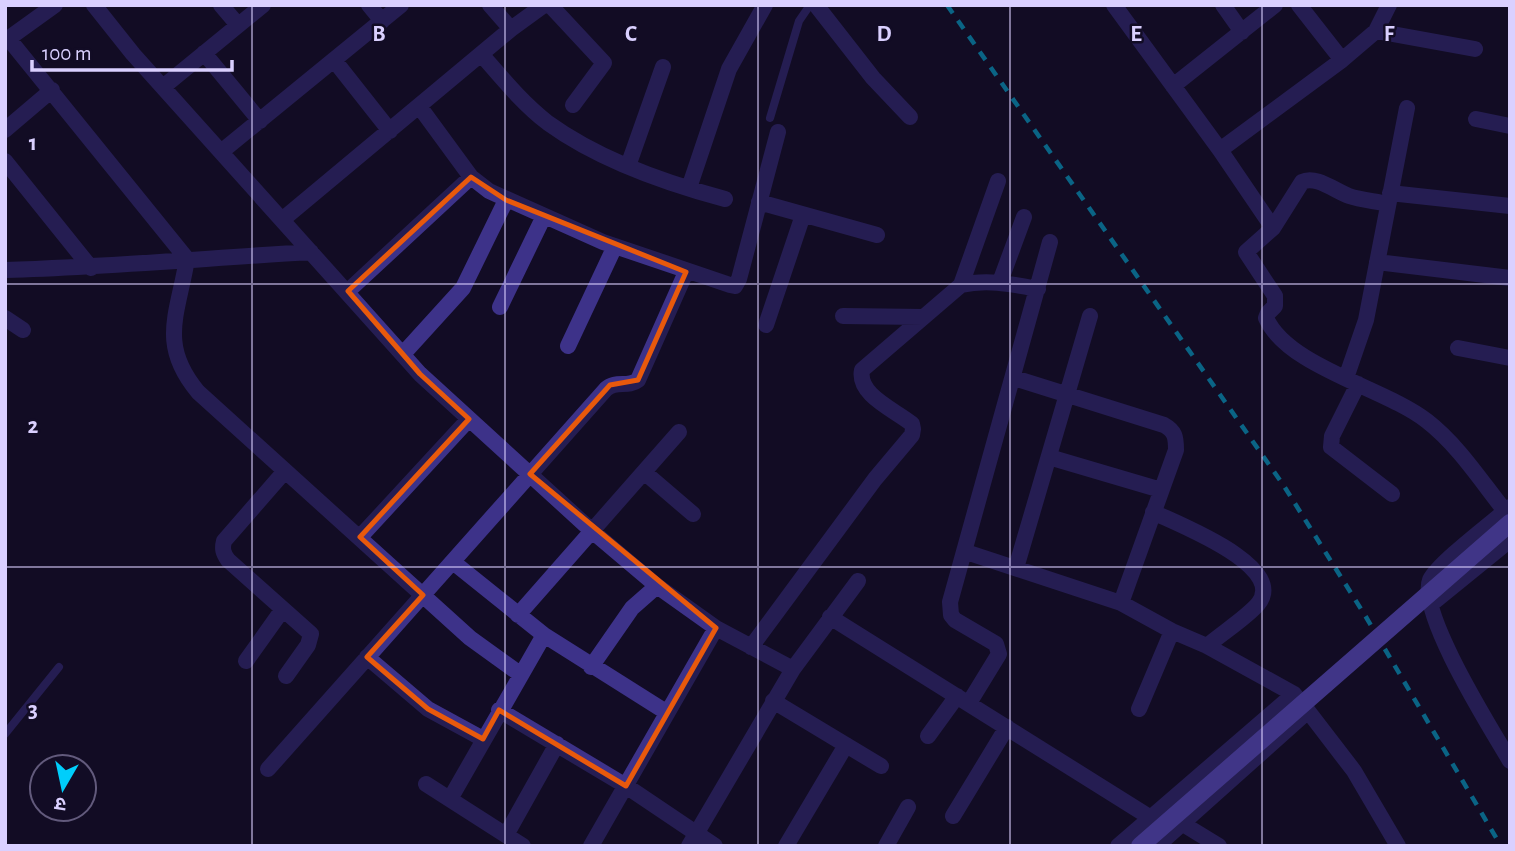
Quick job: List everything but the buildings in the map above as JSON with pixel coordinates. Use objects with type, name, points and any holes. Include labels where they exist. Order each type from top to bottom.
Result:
[{"type":"main road","points":[[1140,846],[1508,514]]},
{"type":"street","points":[[55,5],[7,40],[52,90],[187,259],[173,339],[176,358],[184,375],[198,392],[470,638],[520,674]]},
{"type":"street","points":[[94,5],[163,87],[402,354],[469,419],[657,586],[716,628],[793,669]]},
{"type":"street","points":[[221,5],[238,25]]},
{"type":"street","points":[[163,87],[263,5]]},
{"type":"street","points":[[369,5],[382,21]]},
{"type":"street","points":[[221,152],[401,5]]},
{"type":"street","points":[[490,5],[511,29]]},
{"type":"street","points":[[282,220],[511,29],[544,5]]},
{"type":"street","points":[[550,5],[604,63],[573,105]]},
{"type":"street","points":[[689,188],[729,69],[765,5]]},
{"type":"street","points":[[816,5],[873,78],[910,117]]},
{"type":"street","points":[[1114,5],[1220,150],[1273,228]]},
{"type":"street","points":[[1223,5],[1242,32]]},
{"type":"street","points":[[1173,86],[1275,5]]},
{"type":"street","points":[[1299,5],[1342,60]]},
{"type":"street","points":[[1220,150],[1342,60],[1376,31],[1389,5]]},
{"type":"street","points":[[1376,31],[1475,48]]},
{"type":"street","points":[[204,53],[260,121]]},
{"type":"street","points":[[481,54],[518,96],[549,123],[584,145],[628,166],[725,199]]},
{"type":"street","points":[[334,60],[390,131]]},
{"type":"street","points":[[628,166],[663,67]]},
{"type":"street","points":[[5,130],[52,90]]},
{"type":"street","points":[[419,106],[471,177],[489,191],[614,246],[735,286],[759,202],[774,125]]},
{"type":"street","points":[[1392,494],[1331,447],[1332,436],[1352,381],[1407,108]]},
{"type":"street","points":[[1476,119],[1510,126]]},
{"type":"street","points":[[5,162],[91,268]]},
{"type":"street","points":[[348,291],[471,177]]},
{"type":"street","points":[[1510,206],[1349,196],[1306,180],[1302,182],[1273,228],[1246,252],[1275,296],[1275,306],[1266,318],[1290,348],[1427,421],[1447,440],[1508,514],[1444,564],[1431,580],[1430,605],[1433,619],[1469,690],[1510,761]]},
{"type":"street","points":[[961,285],[998,181]]},
{"type":"street","points":[[402,354],[463,288],[506,200]]},
{"type":"street","points":[[759,202],[877,235]]},
{"type":"street","points":[[766,325],[803,215]]},
{"type":"street","points":[[500,307],[544,216]]},
{"type":"street","points":[[1000,282],[1024,217]]},
{"type":"street","points":[[928,736],[963,699],[1000,650],[996,644],[955,620],[951,615],[950,602],[1050,242]]},
{"type":"street","points":[[568,346],[614,246]]},
{"type":"street","points":[[5,270],[91,268],[311,252]]},
{"type":"street","points":[[1377,262],[1510,278]]},
{"type":"street","points":[[268,769],[606,388],[617,384],[633,384],[638,380],[686,272]]},
{"type":"street","points":[[751,647],[859,500],[912,435],[912,424],[873,396],[863,385],[862,370],[867,363],[961,285],[979,281],[1000,282],[1038,289]]},
{"type":"street","points":[[843,316],[923,317]]},
{"type":"street","points":[[1016,568],[1090,316]]},
{"type":"street","points":[[5,318],[23,330]]},
{"type":"street","points":[[1458,348],[1510,358]]},
{"type":"street","points":[[1014,378],[1164,425],[1172,430],[1176,438],[1176,450],[1121,603]]},
{"type":"street","points":[[360,537],[469,419]]},
{"type":"street","points":[[518,615],[680,432]]},
{"type":"street","points":[[1049,457],[1161,489]]},
{"type":"street","points":[[285,471],[224,541],[222,547],[228,560],[311,634],[308,645],[286,676]]},
{"type":"street","points":[[645,472],[693,514]]},
{"type":"street","points":[[1153,512],[1242,557],[1254,569],[1260,581],[1262,591],[1259,602],[1207,646]]},
{"type":"street","points":[[1430,605],[1510,540]]},
{"type":"street","points":[[966,552],[1121,603],[1294,694],[1354,771],[1398,846]]},
{"type":"street","points":[[453,562],[544,635],[666,712]]},
{"type":"street","points":[[693,840],[793,669],[859,581]]},
{"type":"street","points":[[591,667],[632,608],[657,586]]},
{"type":"street","points":[[246,661],[283,609]]},
{"type":"street","points":[[830,617],[1151,818],[1161,842],[1308,711]]},
{"type":"street","points":[[591,846],[716,628]]},
{"type":"street","points":[[1139,709],[1172,631]]},
{"type":"street","points":[[450,799],[544,635]]},
{"type":"street","points":[[367,657],[428,709],[483,739]]},
{"type":"street","points":[[1118,846],[1294,694]]},
{"type":"street","points":[[773,701],[881,766]]},
{"type":"street","points":[[499,710],[626,786],[693,840],[715,846]]},
{"type":"street","points":[[953,816],[1007,727]]},
{"type":"street","points":[[506,835],[557,744]]},
{"type":"street","points":[[786,846],[846,745]]},
{"type":"street","points":[[426,784],[523,846]]},
{"type":"street","points":[[886,846],[908,807]]},
{"type":"street","points":[[1183,824],[1219,846]]},
{"type":"lane","points":[[774,125],[799,21],[810,5]]},
{"type":"lane","points":[[5,734],[59,667]]},
{"type":"highlighted area","points":[[471,177],[506,200],[686,272],[638,380],[610,385],[530,474],[716,628],[626,786],[499,710],[483,739],[428,709],[367,657],[423,595],[360,537],[469,419],[420,374],[348,291]]},
{"type":"railway","points":[[947,5],[1284,486],[1366,617],[1501,846]]}]
